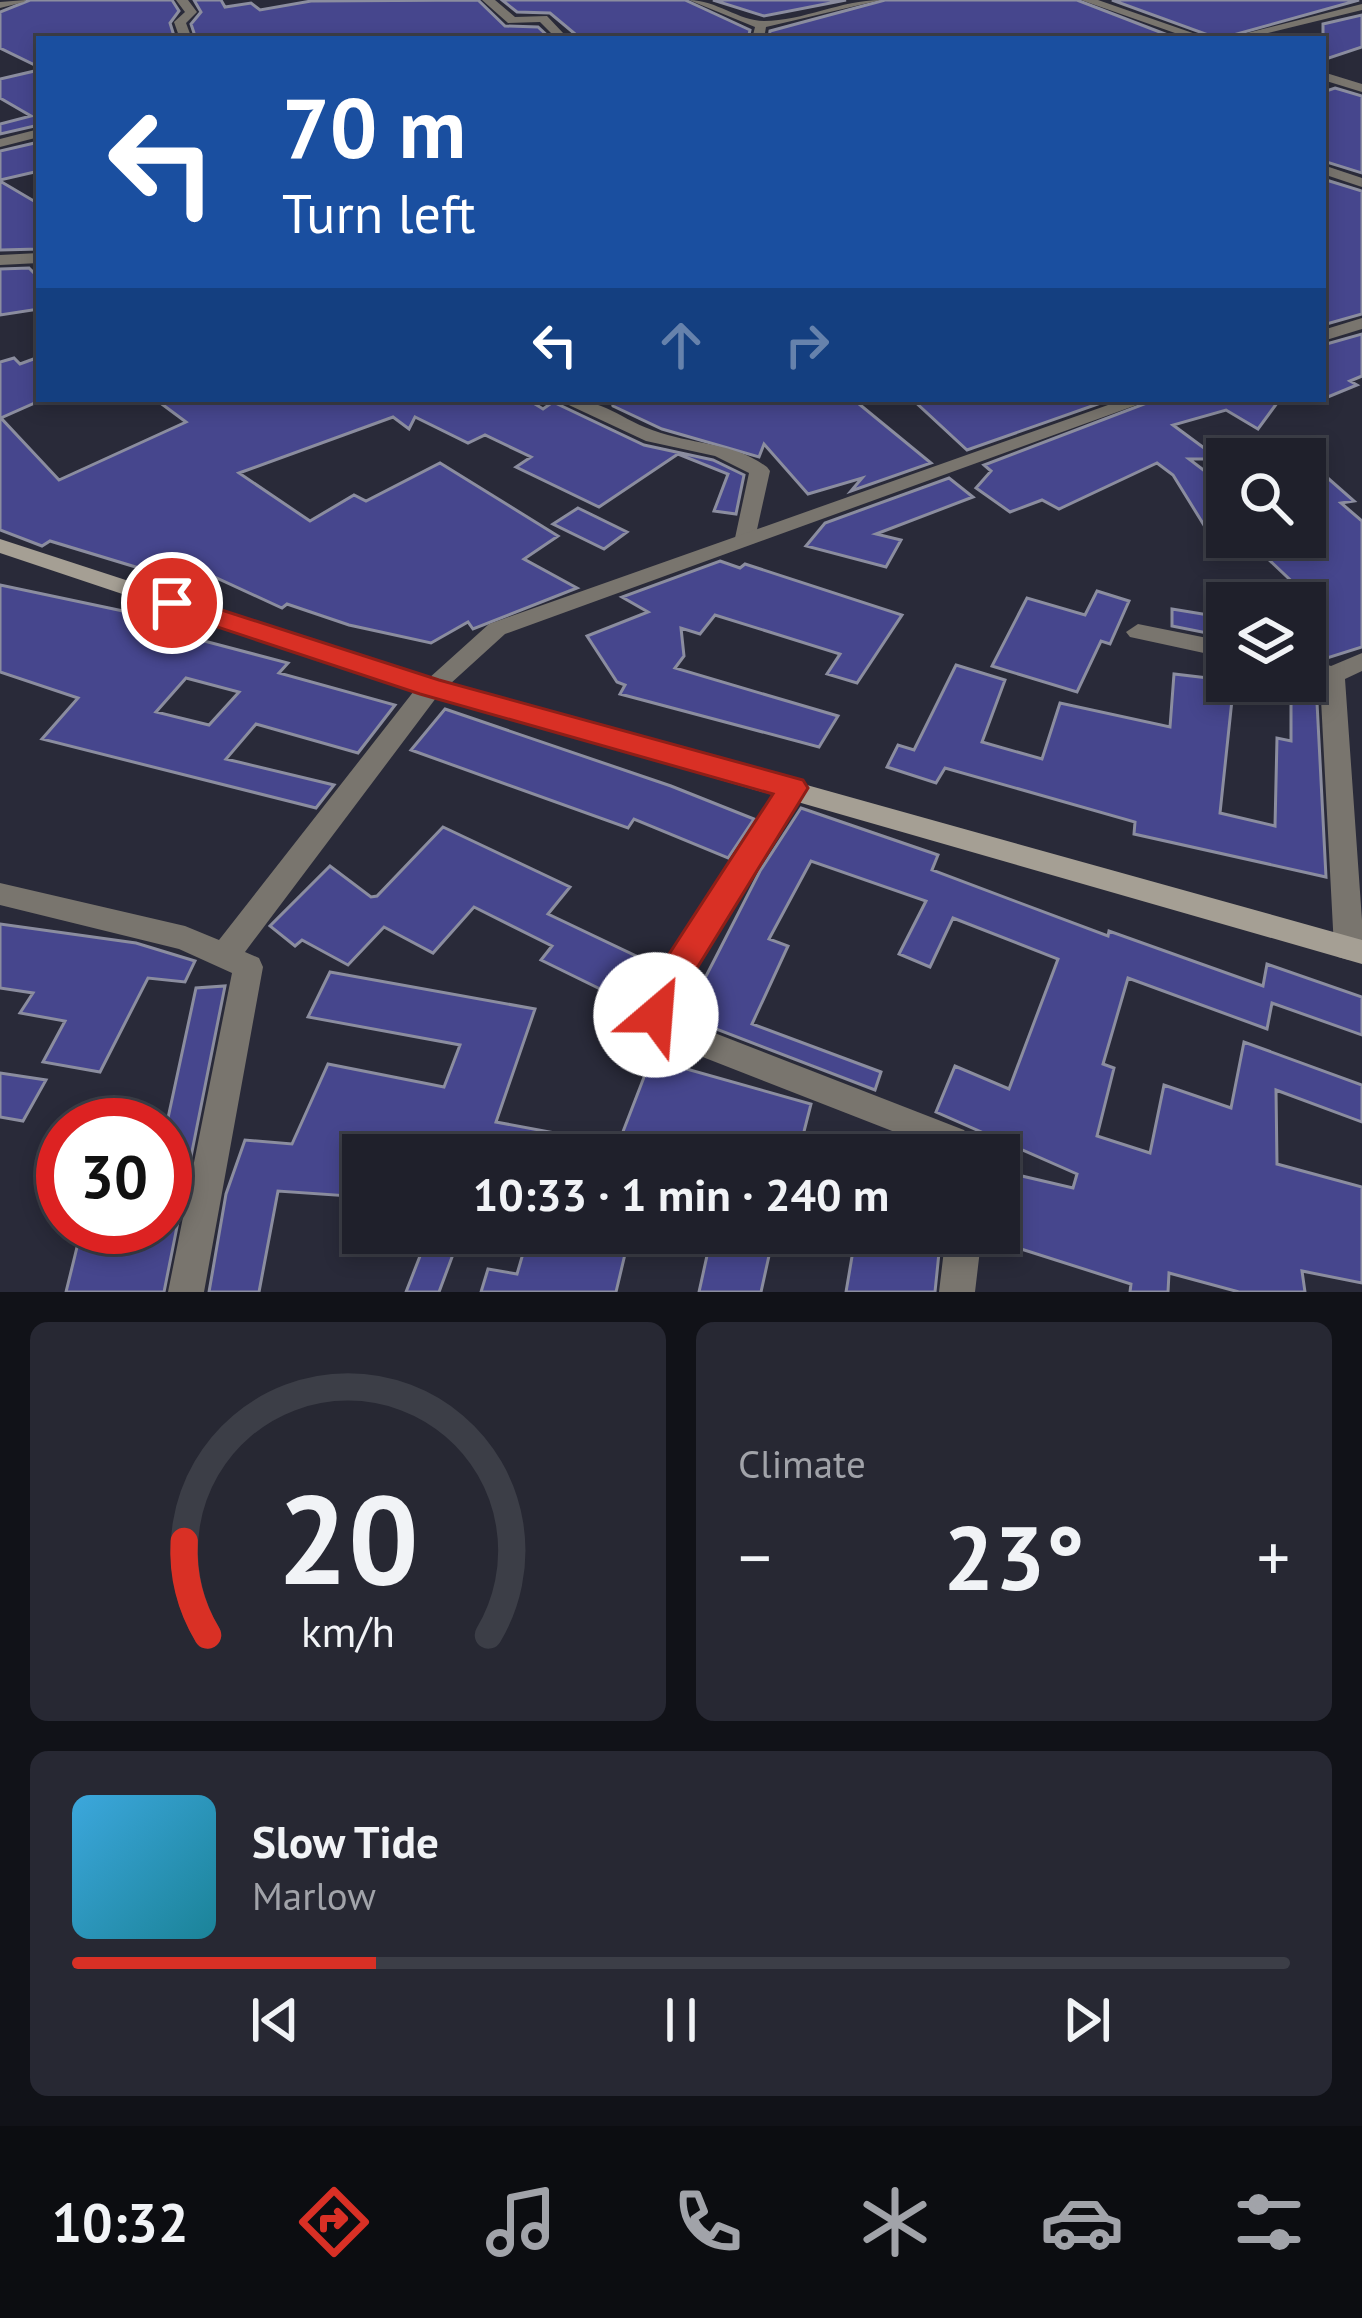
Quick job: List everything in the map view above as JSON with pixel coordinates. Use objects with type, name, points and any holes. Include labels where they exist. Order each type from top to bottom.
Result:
[{"type":"main road","points":[[0,546],[430,688],[1356,950]]},
{"type":"street","points":[[0,5],[20,0]]},
{"type":"street","points":[[182,0],[191,12],[180,22],[185,36]]},
{"type":"street","points":[[488,0],[512,21],[544,18],[560,36]]},
{"type":"street","points":[[695,0],[760,32],[875,0]]},
{"type":"street","points":[[1087,0],[1195,36]]},
{"type":"street","points":[[1242,36],[1362,7]]},
{"type":"street","points":[[1334,14],[1362,23]]},
{"type":"street","points":[[1326,77],[1362,88]]},
{"type":"street","points":[[0,143],[36,135]]},
{"type":"street","points":[[1326,170],[1362,183]]},
{"type":"street","points":[[0,260],[36,258]]},
{"type":"street","points":[[1326,335],[1362,322]]},
{"type":"street","points":[[588,402],[654,437],[706,443],[748,460],[760,471],[746,538]]},
{"type":"street","points":[[227,953],[430,688],[496,629],[1134,402]]},
{"type":"street","points":[[1138,632],[1206,646]]},
{"type":"street","points":[[1326,669],[1362,662]]},
{"type":"street","points":[[1322,702],[1356,950]]},
{"type":"street","points":[[793,788],[661,995],[656,1015],[665,1028],[937,1134]]},
{"type":"street","points":[[0,894],[185,938],[227,953],[248,967],[186,1292]]},
{"type":"street","points":[[957,1292],[962,1254]]},
{"type":"building","points":[[30,0],[172,0],[179,11],[170,23],[174,36],[36,36],[36,66],[0,48],[0,12]]},
{"type":"building","points":[[194,0],[221,0],[225,7],[251,3],[260,10],[311,1],[478,0],[505,26],[538,27],[548,36],[195,36],[191,24],[201,12]]},
{"type":"building","points":[[502,0],[685,0],[750,30],[749,36],[577,36],[550,13],[517,12]]},
{"type":"building","points":[[713,0],[846,0],[764,16]]},
{"type":"building","points":[[885,0],[1077,0],[1170,36],[769,36],[770,31]]},
{"type":"building","points":[[1112,0],[1359,0],[1230,36],[1211,36]]},
{"type":"building","points":[[1362,15],[1362,47],[1326,59],[1323,24]]},
{"type":"building","points":[[36,71],[36,126],[0,134],[0,124],[31,116],[0,98],[0,79]]},
{"type":"building","points":[[1335,88],[1362,96],[1362,173],[1326,162],[1326,91]]},
{"type":"building","points":[[36,143],[36,172],[0,180],[0,151]]},
{"type":"building","points":[[1326,180],[1362,191],[1362,314],[1326,324]]},
{"type":"building","points":[[0,181],[36,202],[36,249],[0,250]]},
{"type":"building","points":[[29,268],[36,275],[36,309],[0,315],[0,269]]},
{"type":"building","points":[[1362,334],[1362,376],[1350,381],[1357,385],[1326,398],[1326,344]]},
{"type":"building","points":[[14,358],[20,364],[36,358],[37,402],[1,418],[59,480],[186,422],[159,402],[532,402],[543,409],[553,402],[644,445],[713,460],[744,475],[736,514],[714,511],[728,474],[678,454],[599,507],[516,467],[531,457],[485,435],[468,443],[415,417],[409,429],[393,417],[239,473],[310,521],[354,495],[366,501],[440,463],[558,536],[524,559],[577,588],[473,629],[468,622],[431,643],[349,625],[287,604],[282,608],[210,575],[195,585],[50,541],[42,546],[0,530],[0,362]]},
{"type":"building","points":[[612,402],[857,402],[931,463],[851,491],[862,478],[808,494],[764,444],[759,457],[662,429]]},
{"type":"building","points":[[915,402],[1103,402],[967,450]]},
{"type":"building","points":[[1149,402],[1278,402],[1258,429],[1226,410],[1173,425],[1206,449],[1206,459],[1189,459],[1206,472],[1206,528],[1173,475],[1157,463],[1059,509],[1042,500],[1010,512],[976,488],[991,471],[984,465]]},
{"type":"building","points":[[1326,476],[1354,501],[1341,503],[1362,521],[1362,647],[1326,658],[1326,582],[1292,582],[1267,558],[1326,558]]},
{"type":"building","points":[[949,478],[973,497],[876,534],[901,540],[886,567],[806,546],[825,523]]},
{"type":"building","points":[[578,508],[627,532],[604,549],[553,524]]},
{"type":"building","points":[[720,561],[740,568],[745,564],[902,615],[857,683],[827,674],[840,654],[715,615],[700,634],[681,628],[684,656],[675,668],[838,716],[819,747],[620,694],[625,685],[617,682],[587,636],[648,612],[622,597]]},
{"type":"building","points":[[0,585],[175,622],[166,631],[288,663],[279,673],[395,705],[358,753],[256,724],[226,759],[334,785],[316,808],[42,739],[78,698],[0,672]],"holes":[[[186,678],[239,692],[209,725],[156,712]]]},
{"type":"building","points":[[1097,591],[1129,601],[1110,644],[1101,641],[1077,692],[992,666],[1027,598],[1085,615]]},
{"type":"building","points":[[1172,609],[1206,615],[1206,633],[1172,626]]},
{"type":"building","points":[[956,665],[1005,680],[982,742],[1042,759],[1060,703],[1170,727],[1174,674],[1206,678],[1206,702],[1232,702],[1220,813],[1275,826],[1277,738],[1291,741],[1291,702],[1317,702],[1326,877],[1134,834],[1135,822],[945,768],[936,783],[887,767],[898,745],[914,750]]},
{"type":"building","points":[[445,709],[754,819],[728,858],[634,819],[628,828],[411,750]]},
{"type":"building","points":[[801,808],[938,855],[932,870],[1108,936],[1109,931],[1263,986],[1267,964],[1362,997],[1362,1035],[1272,1003],[1267,1029],[1128,978],[1103,1064],[1114,1068],[1097,1136],[1150,1153],[1164,1085],[1231,1108],[1244,1042],[1362,1085],[1362,1122],[1276,1090],[1277,1164],[1362,1187],[1362,1283],[1302,1271],[1305,1292],[1239,1292],[1169,1273],[1168,1292],[1130,1292],[1131,1284],[1020,1249],[1020,1176],[1073,1188],[1077,1174],[1020,1149],[1020,1134],[986,1134],[936,1112],[955,1066],[1009,1089],[1058,959],[953,918],[930,967],[899,954],[926,901],[811,861],[769,939],[788,946],[752,1024],[881,1072],[875,1090],[685,1017],[760,871]]},
{"type":"building","points":[[443,827],[570,887],[548,914],[657,966],[633,1005],[541,960],[552,946],[474,907],[433,953],[384,927],[348,965],[302,940],[295,946],[270,926],[330,866],[371,897],[377,896]]},
{"type":"building","points":[[0,924],[136,943],[195,961],[185,982],[148,978],[100,1072],[43,1062],[65,1021],[20,1013],[33,993],[0,988]]},
{"type":"building","points":[[330,972],[535,1009],[496,1122],[560,1134],[342,1134],[342,1196],[278,1191],[259,1292],[209,1292],[226,1194],[245,1140],[292,1144],[328,1064],[444,1087],[460,1045],[308,1017]]},
{"type":"building","points":[[225,986],[192,1152],[192,1098],[172,1098],[196,988]]},
{"type":"building","points":[[651,1059],[811,1104],[803,1134],[622,1134]]},
{"type":"building","points":[[0,1073],[46,1080],[23,1121],[0,1117]]},
{"type":"building","points":[[75,1254],[172,1254],[164,1292],[66,1292]]},
{"type":"building","points":[[421,1254],[453,1254],[439,1292],[406,1292]]},
{"type":"building","points":[[523,1254],[625,1254],[616,1292],[481,1292],[488,1269],[517,1274]]},
{"type":"building","points":[[707,1254],[769,1254],[761,1292],[699,1292]]},
{"type":"building","points":[[852,1254],[939,1254],[935,1292],[846,1292]]},
{"type":"route","points":[[172,603],[430,688],[793,788],[661,995],[656,1015]]}]
